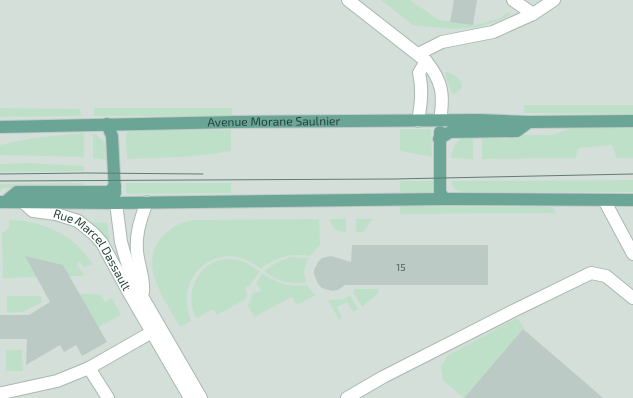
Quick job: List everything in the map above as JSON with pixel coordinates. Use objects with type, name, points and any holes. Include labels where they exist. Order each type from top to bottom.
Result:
[{"type":"main road","name":"Avenue Morane Saulnier","points":[[0,126],[19,127],[107,124],[440,120],[529,122],[633,121]]},
{"type":"main road","points":[[440,120],[440,192],[444,199]]},
{"type":"main road","name":"Avenue Morane Saulnier","points":[[439,139],[450,132],[517,131],[529,122]]},
{"type":"main road","points":[[107,124],[112,136],[116,202]]},
{"type":"main road","name":"Avenue Morane Saulnier","points":[[0,132],[19,127]]},
{"type":"main road","points":[[2,202],[17,192],[109,192],[115,186]]},
{"type":"main road","points":[[2,202],[444,199],[633,200]]},
{"type":"street","points":[[348,0],[422,58],[432,68],[440,83],[443,100],[440,120]]},
{"type":"street","points":[[513,0],[533,14]]},
{"type":"street","points":[[418,121],[422,100],[422,83],[419,73],[422,58],[442,42],[493,32],[533,14],[554,0]]},
{"type":"street","points":[[604,200],[633,254]]},
{"type":"street","name":"Rue Marcel Dassault","points":[[23,202],[33,210],[56,214],[78,221],[94,234],[102,244],[190,398]]},
{"type":"street","name":"Rue Marcel Dassault","points":[[116,202],[121,242],[128,266],[143,298],[200,398]]},
{"type":"street","name":"Rue Marcel Dassault","points":[[145,320],[143,298],[144,280],[137,257],[136,239],[139,221],[147,202]]},
{"type":"street","points":[[347,398],[383,377],[510,312],[592,273],[606,276],[633,298]]},
{"type":"street","points":[[0,396],[2,393],[57,381],[90,368],[152,332]]},
{"type":"street","points":[[90,368],[108,398]]},
{"type":"shaded area","points":[[0,0],[633,0],[633,398],[0,398]]},
{"type":"green space","points":[[381,0],[410,0],[439,20],[477,25],[500,18],[508,12],[511,14],[501,20],[478,27],[453,29],[413,25]]},
{"type":"green space","points":[[445,72],[454,75],[461,83],[462,86],[460,90],[453,95],[447,80]]},
{"type":"green space","points":[[524,105],[633,105],[633,114],[524,113]]},
{"type":"green space","points":[[0,108],[80,109],[81,116],[0,117]]},
{"type":"green space","points":[[94,108],[232,108],[232,116],[94,116]]},
{"type":"green space","points":[[572,128],[633,128],[633,158],[617,158],[612,145],[579,148],[575,158],[482,159],[482,135],[552,135]]},
{"type":"green space","points":[[400,129],[431,130],[432,157],[400,151]]},
{"type":"green space","points":[[130,130],[231,130],[231,151],[166,158],[127,159],[126,135]]},
{"type":"green space","points":[[84,133],[84,157],[0,155],[0,145],[33,138]]},
{"type":"green space","points":[[93,133],[101,138],[105,144],[108,160],[93,158]]},
{"type":"green space","points":[[466,135],[473,135],[473,159],[451,158],[452,150],[460,139]]},
{"type":"green space","points":[[27,163],[84,166],[84,171],[0,172],[0,164]]},
{"type":"green space","points":[[633,180],[633,192],[463,192],[452,186],[452,181]]},
{"type":"green space","points":[[400,181],[433,181],[433,190],[429,193],[400,192]]},
{"type":"green space","points":[[84,183],[84,187],[3,188],[0,191],[0,184]]},
{"type":"green space","points":[[126,183],[231,183],[231,193],[129,194],[126,192]]},
{"type":"green space","points":[[400,206],[551,207],[556,213],[400,214]]},
{"type":"green space","points":[[319,219],[320,245],[310,256],[297,255],[284,257],[272,261],[261,269],[246,260],[231,256],[216,258],[204,265],[194,275],[188,288],[187,304],[191,321],[180,327],[156,283],[153,271],[152,259],[155,248],[162,237],[169,230],[185,222],[194,220]]},
{"type":"green space","points":[[330,219],[346,219],[346,232],[335,229]]},
{"type":"green space","points":[[356,219],[373,219],[363,232],[356,232]]},
{"type":"green space","points":[[9,220],[33,223],[56,231],[77,245],[92,264],[84,268],[80,262],[77,264],[84,275],[80,276],[3,278],[2,232],[9,229]]},
{"type":"green space","points":[[90,223],[107,223],[109,245]]},
{"type":"green space","points":[[291,257],[308,258],[304,272],[306,282],[295,283],[284,281],[264,271],[276,263]]},
{"type":"green space","points":[[233,259],[243,261],[260,271],[250,285],[245,288],[247,292],[246,299],[217,315],[213,309],[196,318],[191,302],[197,277],[202,270],[217,261]]},
{"type":"green space","points":[[262,273],[283,284],[295,286],[307,285],[316,295],[297,305],[292,297],[254,317],[247,304],[250,303],[252,293],[261,291],[256,284]]},
{"type":"green space","points":[[355,289],[379,289],[377,294],[362,307],[353,292]]},
{"type":"green space","points":[[79,294],[100,294],[105,302],[112,298],[121,315],[98,327]]},
{"type":"green space","points":[[350,295],[358,309],[353,312],[347,302],[337,307],[342,318],[339,320],[328,300],[343,299]]},
{"type":"green space","points":[[7,296],[41,296],[42,302],[23,312],[7,313]]},
{"type":"green space","points":[[515,319],[518,319],[524,328],[464,398],[443,380],[441,367],[447,356]]},
{"type":"green space","points":[[6,350],[22,350],[23,371],[6,371]]},
{"type":"building","points":[[454,0],[477,0],[473,25],[450,22]]},
{"type":"building","points":[[352,245],[488,245],[488,285],[345,285],[338,290],[332,291],[322,288],[318,284],[314,274],[314,270],[318,262],[322,258],[331,256],[351,262]]},
{"type":"building","points":[[25,256],[63,265],[107,342],[82,356],[76,345],[64,352],[60,345],[26,365],[27,339],[0,339],[0,315],[29,315],[50,302]]},
{"type":"building","points":[[523,329],[580,378],[603,398],[464,398]]},
{"type":"tram line","points":[[0,174],[203,174]]},
{"type":"tram line","points":[[0,181],[394,179],[633,174]]}]
